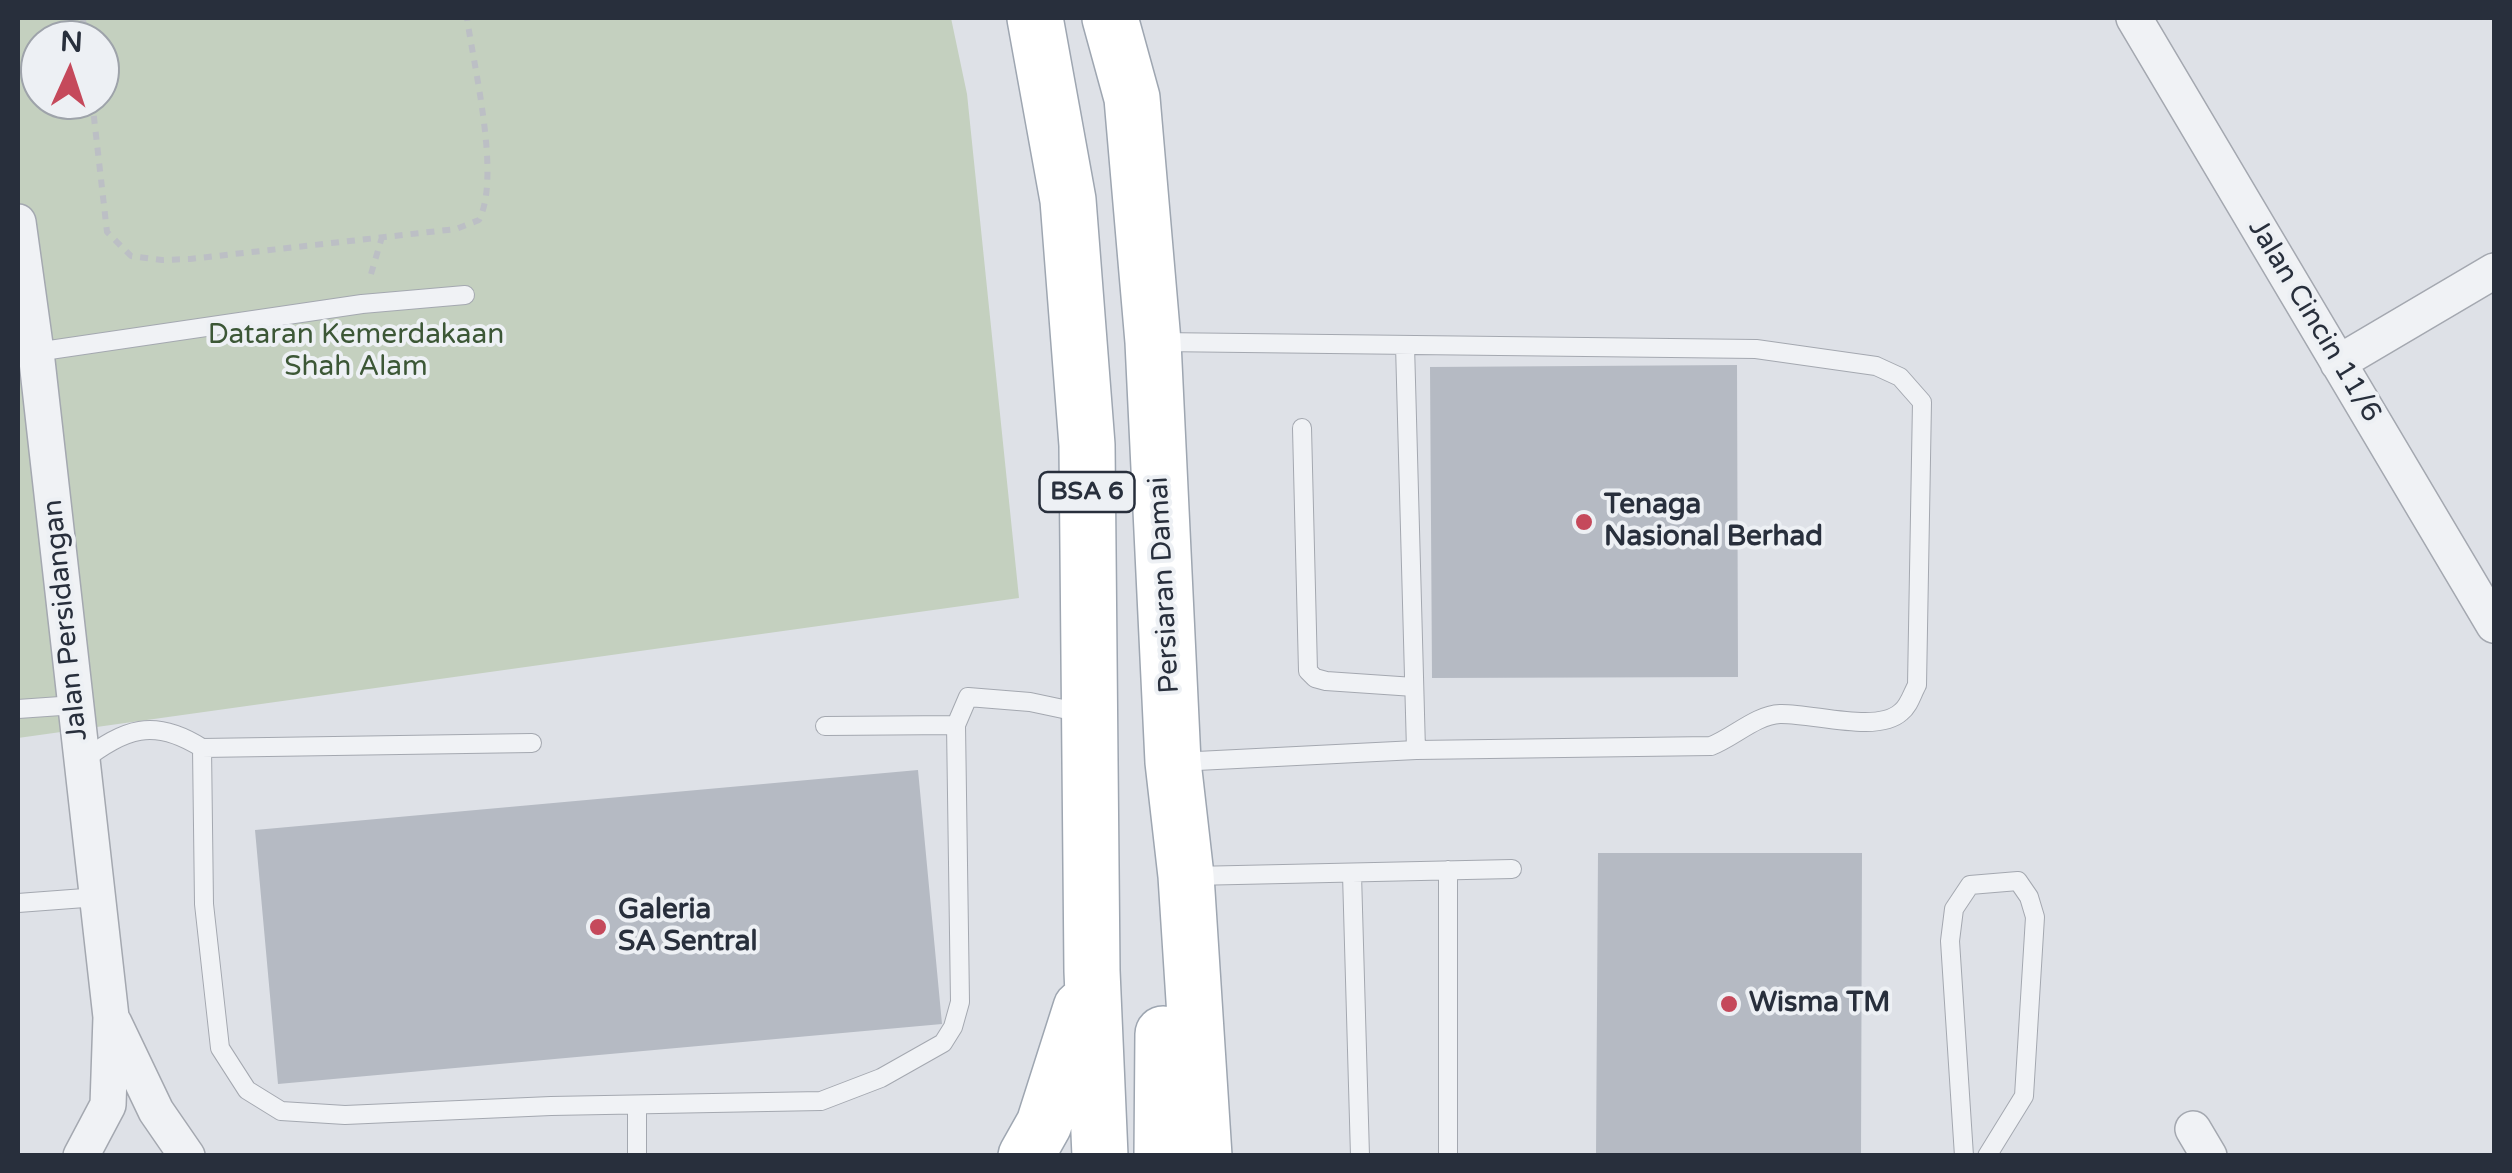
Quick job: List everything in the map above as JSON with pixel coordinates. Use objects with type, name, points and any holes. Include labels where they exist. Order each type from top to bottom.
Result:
[{"type":"main road","name":"BSA 6","points":[[1034,18],[1068,200],[1087,445],[1092,971],[1100,1156]]},
{"type":"main road","name":"Persiaran Damai","points":[[1110,18],[1132,98],[1153,342],[1174,762],[1186,876],[1204,1156]]},
{"type":"main road","points":[[1162,1156],[1162,1038],[1190,966]]},
{"type":"main road","points":[[1026,1156],[1044,1124],[1092,971]]},
{"type":"street","name":"Jalan Cincin 11/6","points":[[2134,18],[2494,624]]},
{"type":"street","name":"Jalan Persidangan","points":[[18,222],[112,1017],[108,1104],[82,1156]]},
{"type":"street","points":[[2338,363],[2494,270]]},
{"type":"street","name":"Jalan Persidangan","points":[[112,1017],[156,1112],[187,1156]]},
{"type":"lane","points":[[36,352],[362,304],[466,295]]},
{"type":"lane","points":[[1153,342],[1756,350],[1876,366],[1900,377],[1922,402],[1916,686],[1904,710],[1886,722],[1778,714],[1760,719],[1732,738],[1711,746],[1416,750],[1174,762]]},
{"type":"lane","points":[[1405,345],[1416,750]]},
{"type":"lane","points":[[1302,428],[1308,671],[1326,681],[1414,687]]},
{"type":"lane","points":[[202,748],[206,933],[220,1048],[248,1090],[281,1112],[345,1116],[533,1106],[820,1101],[881,1078],[943,1044],[953,1027],[960,1002],[956,725],[968,697],[1030,702],[1090,715]]},
{"type":"lane","points":[[18,709],[75,705]]},
{"type":"lane","points":[[825,726],[956,725]]},
{"type":"lane","points":[[82,762],[114,737],[141,732],[177,732],[202,748],[532,743]]},
{"type":"lane","points":[[1186,876],[1512,869]]},
{"type":"lane","points":[[1448,870],[1448,1156]]},
{"type":"lane","points":[[1352,874],[1360,1156]]},
{"type":"lane","points":[[1964,1156],[1950,941],[1954,909],[1970,885],[2018,882],[2029,896],[2036,917],[2024,1096],[1988,1156]]},
{"type":"lane","points":[[18,903],[98,897]]},
{"type":"lane","points":[[636,1106],[637,1156]]},
{"type":"path","points":[[94,120],[107,232],[131,256],[190,258],[456,229],[479,220],[487,204],[488,174],[467,18]]},
{"type":"green space","name":"Dataran Kemerdakaan Shah Alam","points":[[18,18],[951,18],[967,94],[1019,598],[18,738]]},
{"type":"building","name":"Tenaga Nasional Berhad","points":[[1737,365],[1738,677],[1432,678],[1430,367]]},
{"type":"building","name":"Galeria SA Sentral","points":[[918,770],[942,1024],[278,1084],[255,830]]},
{"type":"building","name":"Wisma TM","points":[[1598,853],[1862,853],[1861,1156],[1596,1156]]},
{"type":"place","name":"Tenaga Nasional Berhad","points":[[1584,522]]},
{"type":"place","name":"Galeria SA Sentral","points":[[598,927]]},
{"type":"place","name":"Wisma TM","points":[[1729,1004]]}]
